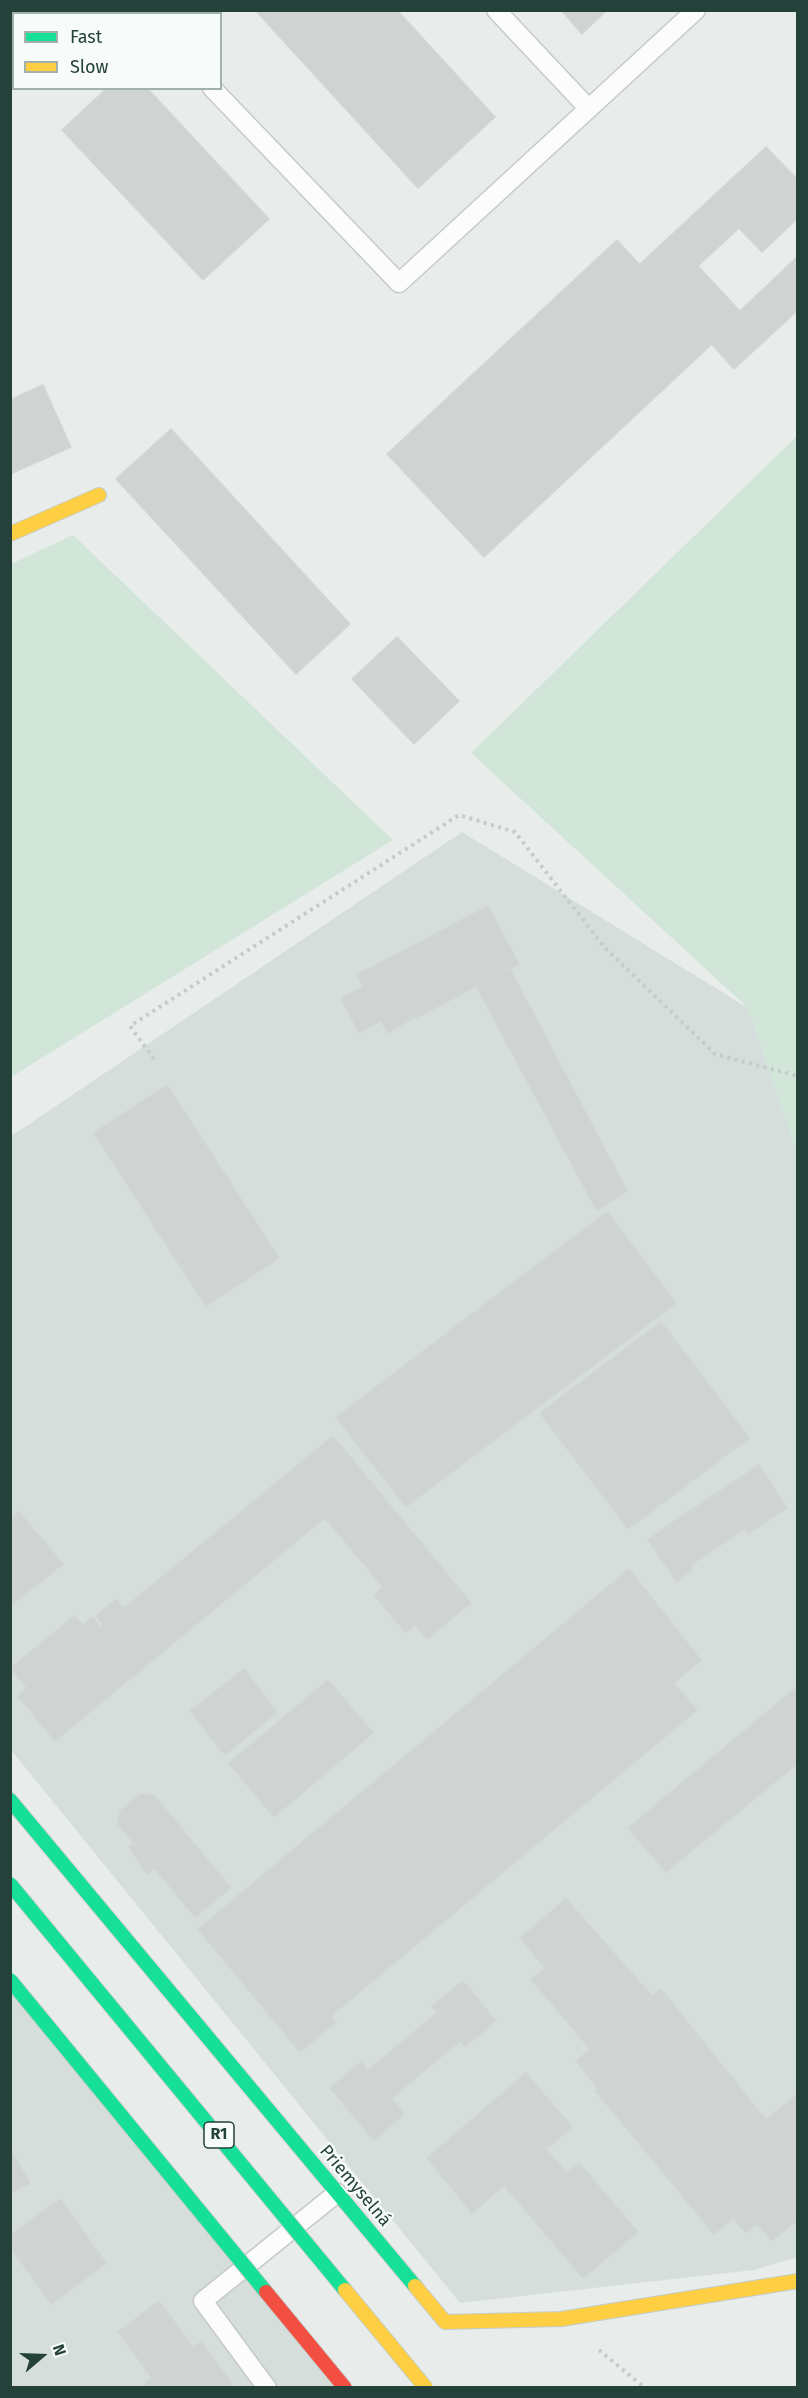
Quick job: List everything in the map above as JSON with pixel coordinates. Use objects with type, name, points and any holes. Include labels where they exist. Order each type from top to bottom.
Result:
[{"type":"main road","points":[[10,534],[99,495]]},
{"type":"main road","name":"Priemyselná","points":[[10,1800],[445,2322],[561,2319],[798,2281]]},
{"type":"main road","name":"R1","points":[[10,1884],[426,2388]]},
{"type":"main road","points":[[10,1980],[345,2388]]},
{"type":"lane","points":[[496,10],[589,109]]},
{"type":"lane","points":[[214,90],[399,284],[696,10]]},
{"type":"lane","points":[[267,2388],[203,2301],[337,2193]]},
{"type":"path","points":[[154,1059],[130,1026],[459,815],[514,832],[605,948],[715,1054],[798,1076]]},
{"type":"path","points":[[561,2319],[645,2388]]},
{"type":"shaded area","points":[[462,832],[748,1008],[798,1153],[797,2257],[754,2270],[460,2303],[11,1750],[10,1137]]},
{"type":"shaded area","points":[[11,1980],[346,2387],[11,2387]]},
{"type":"green space","points":[[797,436],[797,1153],[748,1008],[471,753]]},
{"type":"green space","points":[[73,535],[393,840],[11,1077],[11,564]]},
{"type":"building","points":[[255,10],[397,10],[495,117],[418,188]]},
{"type":"building","points":[[561,10],[607,10],[582,34]]},
{"type":"building","points":[[105,90],[149,90],[269,219],[203,280],[62,130]]},
{"type":"building","points":[[766,147],[798,180],[798,218],[762,252],[739,228],[698,266],[740,311],[798,256],[798,310],[734,369],[640,264]]},
{"type":"building","points":[[617,240],[712,344],[484,557],[387,454]]},
{"type":"building","points":[[43,385],[71,447],[10,474],[10,400]]},
{"type":"building","points":[[171,429],[350,624],[296,674],[116,479]]},
{"type":"building","points":[[397,637],[459,701],[414,744],[352,679]]},
{"type":"building","points":[[488,906],[519,964],[416,1018],[416,1016],[388,1033],[381,1021],[359,1033],[341,998],[363,987],[357,975]]},
{"type":"building","points":[[510,969],[627,1191],[597,1211],[476,986]]},
{"type":"building","points":[[167,1085],[279,1258],[206,1306],[94,1133]]},
{"type":"building","points":[[607,1212],[676,1303],[406,1507],[336,1417]]},
{"type":"building","points":[[661,1322],[749,1438],[628,1529],[540,1413]]},
{"type":"building","points":[[333,1436],[471,1603],[427,1639],[415,1625],[406,1633],[374,1595],[383,1587],[325,1518],[55,1741],[18,1696],[27,1688],[11,1668],[74,1616],[83,1625],[92,1617],[101,1628],[103,1625],[96,1616],[116,1599],[124,1608]]},
{"type":"building","points":[[759,1465],[787,1508],[748,1534],[745,1529],[691,1565],[670,1524]]},
{"type":"building","points":[[19,1512],[63,1564],[10,1606],[10,1519]]},
{"type":"building","points":[[670,1524],[692,1569],[677,1582],[648,1540]]},
{"type":"building","points":[[629,1569],[701,1660],[674,1683],[697,1710],[331,2016],[234,1899]]},
{"type":"building","points":[[244,1669],[277,1712],[225,1755],[190,1711]]},
{"type":"building","points":[[328,1680],[373,1733],[274,1817],[229,1763]]},
{"type":"building","points":[[798,1686],[798,1763],[666,1872],[628,1828]]},
{"type":"building","points":[[141,1794],[154,1795],[231,1888],[195,1917],[118,1824],[120,1811]]},
{"type":"building","points":[[134,1843],[155,1868],[147,1874],[129,1847]]},
{"type":"building","points":[[234,1899],[336,2022],[300,2052],[198,1929]]},
{"type":"building","points":[[566,1899],[652,1996],[590,2049],[531,1979],[545,1968],[520,1938]]},
{"type":"building","points":[[463,1981],[496,2021],[465,2047],[432,2006]]},
{"type":"building","points":[[661,1989],[766,2120],[798,2094],[798,2165],[714,2234],[595,2090],[598,2089],[576,2061]]},
{"type":"building","points":[[437,2013],[460,2041],[391,2099],[368,2070]]},
{"type":"building","points":[[361,2062],[404,2114],[374,2140],[330,2088]]},
{"type":"building","points":[[526,2073],[572,2127],[472,2213],[427,2158]]},
{"type":"building","points":[[10,2149],[30,2183],[10,2194]]},
{"type":"building","points":[[546,2149],[567,2173],[579,2163],[638,2232],[583,2278],[504,2185]]},
{"type":"building","points":[[798,2165],[798,2220],[772,2241],[757,2224],[746,2233],[733,2218]]},
{"type":"building","points":[[60,2199],[106,2263],[52,2304],[10,2247],[10,2235]]},
{"type":"building","points":[[159,2301],[193,2347],[201,2342],[235,2388],[141,2388],[152,2378],[118,2332]]},
{"type":"traffic: fast","points":[[10,1800],[415,2286]]},
{"type":"traffic: fast","points":[[10,1884],[345,2290]]},
{"type":"traffic: fast","points":[[10,1980],[266,2292]]},
{"type":"traffic: slow","points":[[10,534],[99,495]]},
{"type":"traffic: slow","points":[[415,2286],[445,2322],[561,2319],[798,2281]]},
{"type":"traffic: slow","points":[[345,2290],[426,2388]]},
{"type":"traffic: jam","points":[[266,2292],[345,2388]]}]
